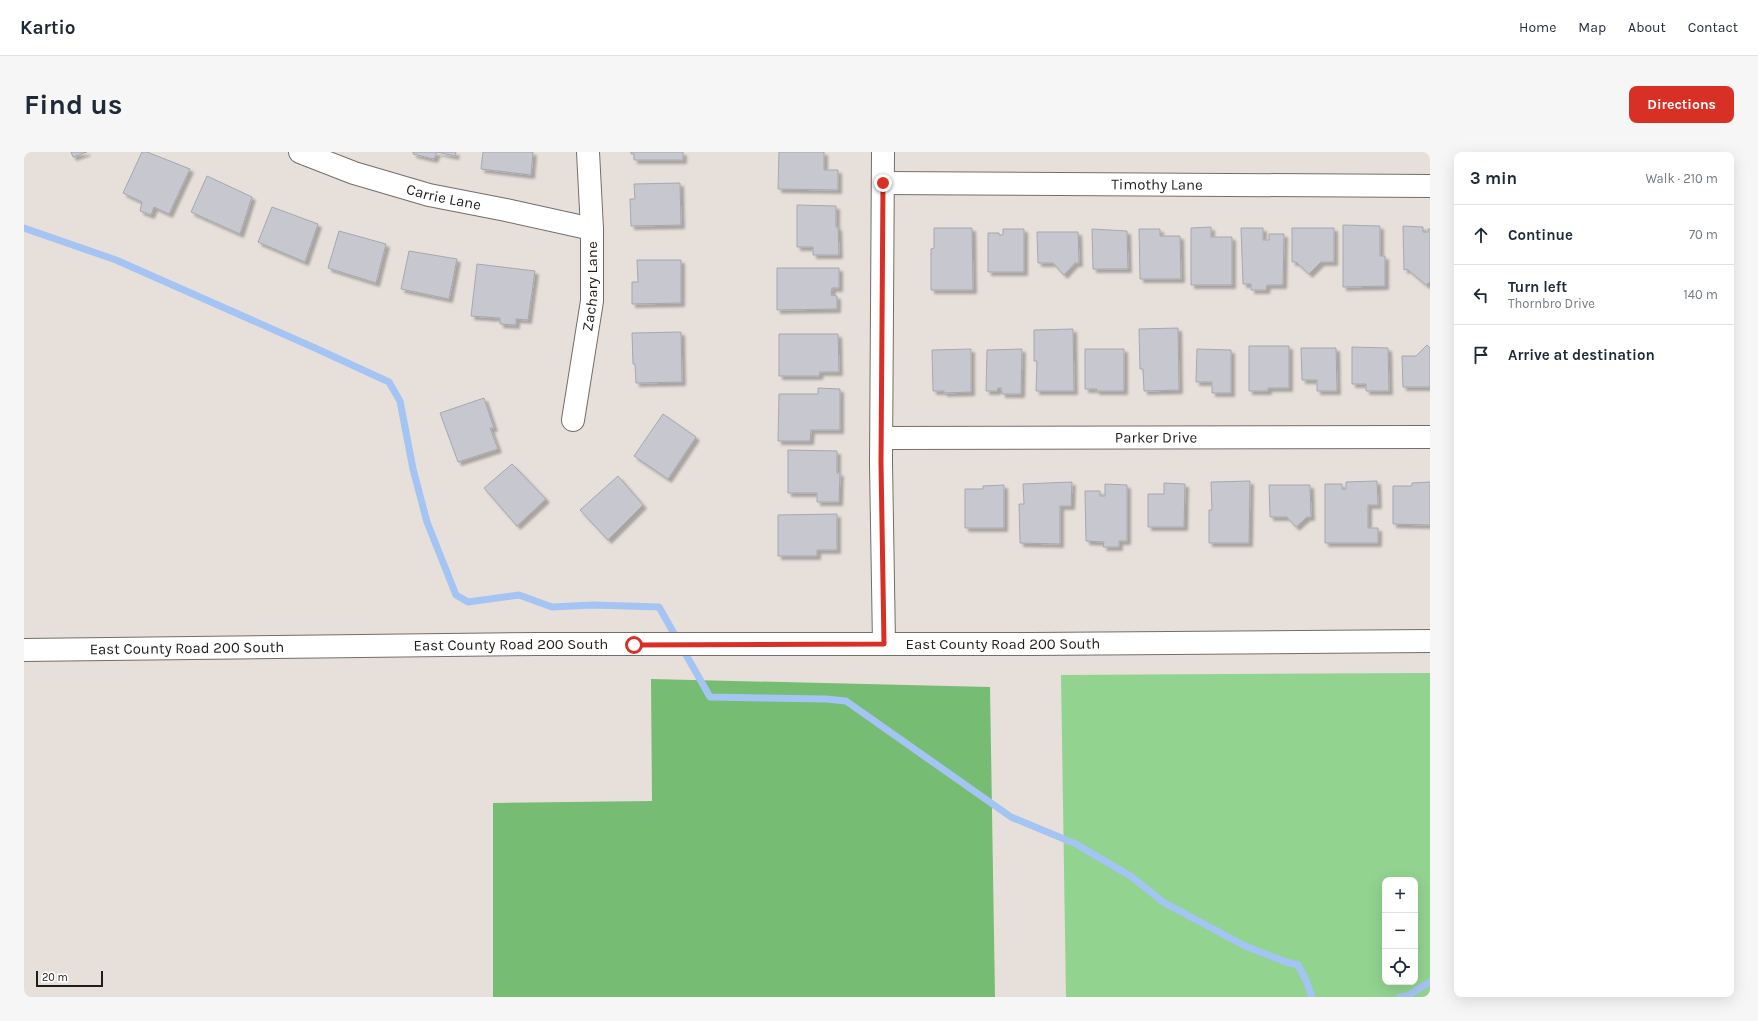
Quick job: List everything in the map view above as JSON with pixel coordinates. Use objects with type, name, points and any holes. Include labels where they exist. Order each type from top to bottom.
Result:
[{"type":"street","name":"Carrie Lane","points":[[300,152],[354,174],[429,195],[592,229]]},
{"type":"street","name":"Zachary Lane","points":[[573,420],[592,301],[592,229],[588,152]]},
{"type":"street","points":[[884,152],[882,438],[884,644]]},
{"type":"street","name":"Timothy Lane","points":[[883,183],[1430,186]]},
{"type":"street","name":"Parker Drive","points":[[882,438],[1430,437]]},
{"type":"street","name":"East County Road 200 South","points":[[24,650],[537,644],[634,645],[1430,641]]},
{"type":"green space","points":[[1430,673],[1430,997],[1066,997],[1061,675]]},
{"type":"green space","points":[[651,679],[990,687],[995,997],[493,997],[493,803],[652,801]]},
{"type":"building","points":[[71,152],[87,152],[73,157]]},
{"type":"building","points":[[142,152],[147,152],[190,169],[169,214],[154,207],[151,215],[140,211],[142,202],[123,193]]},
{"type":"building","points":[[413,152],[437,152],[434,159],[413,154]]},
{"type":"building","points":[[437,152],[456,152],[455,156]]},
{"type":"building","points":[[483,152],[533,152],[531,175],[481,169]]},
{"type":"building","points":[[631,152],[683,152],[683,160],[634,160],[634,154],[631,154]]},
{"type":"building","points":[[779,152],[824,152],[824,170],[838,170],[838,190],[778,189]]},
{"type":"building","points":[[207,176],[252,197],[240,234],[191,212]]},
{"type":"building","points":[[680,183],[681,225],[631,226],[630,199],[635,199],[634,184]]},
{"type":"building","points":[[797,205],[836,206],[836,227],[838,227],[839,255],[813,255],[813,247],[797,247]]},
{"type":"building","points":[[272,207],[318,224],[305,262],[258,242]]},
{"type":"building","points":[[1343,225],[1380,226],[1380,256],[1385,256],[1385,286],[1343,287]]},
{"type":"building","points":[[1403,226],[1423,227],[1423,232],[1428,232],[1428,229],[1430,229],[1430,282],[1426,285],[1407,269],[1404,270]]},
{"type":"building","points":[[1211,227],[1211,237],[1232,237],[1232,285],[1191,285],[1191,228]]},
{"type":"building","points":[[934,228],[972,228],[973,290],[931,290],[931,249],[934,248]]},
{"type":"building","points":[[1241,228],[1263,228],[1263,240],[1269,240],[1269,234],[1284,234],[1283,285],[1267,285],[1266,290],[1251,290],[1251,284],[1243,284]]},
{"type":"building","points":[[1292,228],[1334,228],[1334,262],[1321,262],[1309,274],[1296,262],[1292,262]]},
{"type":"building","points":[[1003,229],[1024,229],[1024,272],[988,272],[988,233],[999,233],[999,235],[1003,235]]},
{"type":"building","points":[[1092,229],[1127,231],[1128,269],[1093,269]]},
{"type":"building","points":[[1139,229],[1160,229],[1160,236],[1180,236],[1181,279],[1140,279]]},
{"type":"building","points":[[339,231],[386,244],[376,283],[328,268]]},
{"type":"building","points":[[1037,232],[1078,232],[1079,263],[1075,263],[1064,275],[1053,263],[1038,263]]},
{"type":"building","points":[[409,251],[457,259],[449,299],[401,289]]},
{"type":"building","points":[[637,260],[681,260],[681,303],[632,304],[632,282],[638,282]]},
{"type":"building","points":[[477,264],[535,271],[528,320],[516,319],[516,325],[500,324],[500,318],[471,316]]},
{"type":"building","points":[[777,268],[839,268],[839,288],[832,288],[831,295],[837,296],[837,309],[777,310]]},
{"type":"building","points":[[1178,328],[1179,390],[1144,391],[1143,369],[1140,369],[1139,329]]},
{"type":"building","points":[[1073,329],[1074,391],[1036,391],[1037,361],[1034,361],[1034,330]]},
{"type":"building","points":[[681,332],[682,382],[636,383],[635,364],[633,364],[632,333]]},
{"type":"building","points":[[779,334],[838,334],[839,372],[820,372],[819,376],[779,376]]},
{"type":"building","points":[[1427,345],[1430,348],[1430,387],[1403,387],[1402,356],[1416,356]]},
{"type":"building","points":[[1249,346],[1289,346],[1289,388],[1268,388],[1268,391],[1249,391]]},
{"type":"building","points":[[1352,347],[1388,348],[1389,391],[1366,391],[1366,384],[1352,384]]},
{"type":"building","points":[[1301,348],[1336,348],[1337,391],[1317,391],[1317,380],[1302,380]]},
{"type":"building","points":[[971,349],[971,392],[944,393],[944,391],[933,391],[932,350]]},
{"type":"building","points":[[1022,349],[1021,394],[1002,394],[1001,388],[998,388],[997,391],[986,391],[987,350]]},
{"type":"building","points":[[1085,349],[1124,349],[1124,391],[1096,391],[1097,389],[1085,389]]},
{"type":"building","points":[[1197,349],[1231,350],[1231,393],[1212,393],[1212,382],[1196,382]]},
{"type":"building","points":[[818,388],[840,389],[840,430],[811,430],[810,441],[778,441],[779,394],[818,394]]},
{"type":"building","points":[[484,398],[494,428],[490,428],[498,449],[458,462],[440,413]]},
{"type":"building","points":[[663,414],[696,437],[668,479],[634,456]]},
{"type":"building","points":[[788,450],[837,451],[837,473],[840,473],[839,502],[817,502],[817,493],[788,493]]},
{"type":"building","points":[[512,464],[546,499],[517,526],[484,488]]},
{"type":"building","points":[[618,476],[643,505],[608,540],[580,510]]},
{"type":"building","points":[[1250,481],[1249,543],[1209,543],[1209,510],[1212,510],[1211,482]]},
{"type":"building","points":[[1377,481],[1378,505],[1368,505],[1368,528],[1378,528],[1378,543],[1325,543],[1325,484],[1342,484],[1342,489],[1346,489],[1346,482]]},
{"type":"building","points":[[1072,482],[1071,506],[1060,506],[1060,544],[1020,543],[1019,504],[1024,504],[1023,484]]},
{"type":"building","points":[[1430,482],[1430,525],[1393,524],[1393,486],[1412,486],[1412,483]]},
{"type":"building","points":[[1164,483],[1185,484],[1184,527],[1148,527],[1148,494],[1164,494]]},
{"type":"building","points":[[1105,484],[1127,485],[1127,541],[1119,541],[1119,547],[1103,547],[1104,542],[1086,541],[1085,491],[1100,491],[1100,496],[1105,496]]},
{"type":"building","points":[[1004,485],[1004,528],[965,528],[965,489],[983,489],[983,486]]},
{"type":"building","points":[[1269,485],[1310,485],[1311,517],[1307,517],[1296,527],[1287,517],[1270,517]]},
{"type":"building","points":[[837,514],[837,550],[817,550],[817,556],[778,556],[778,515]]},
{"type":"waterway","points":[[24,228],[116,260],[389,382],[400,401],[413,469],[427,522],[456,595],[468,602],[519,595],[552,607],[593,605],[659,607],[710,697],[826,699],[846,701],[1011,817],[1076,844],[1132,877],[1163,902],[1245,946],[1286,962],[1298,965],[1306,980],[1312,997]]},
{"type":"waterway","points":[[1400,997],[1407,996],[1430,982]]},
{"type":"route","points":[[634,645],[884,644],[881,463],[883,183]]}]
